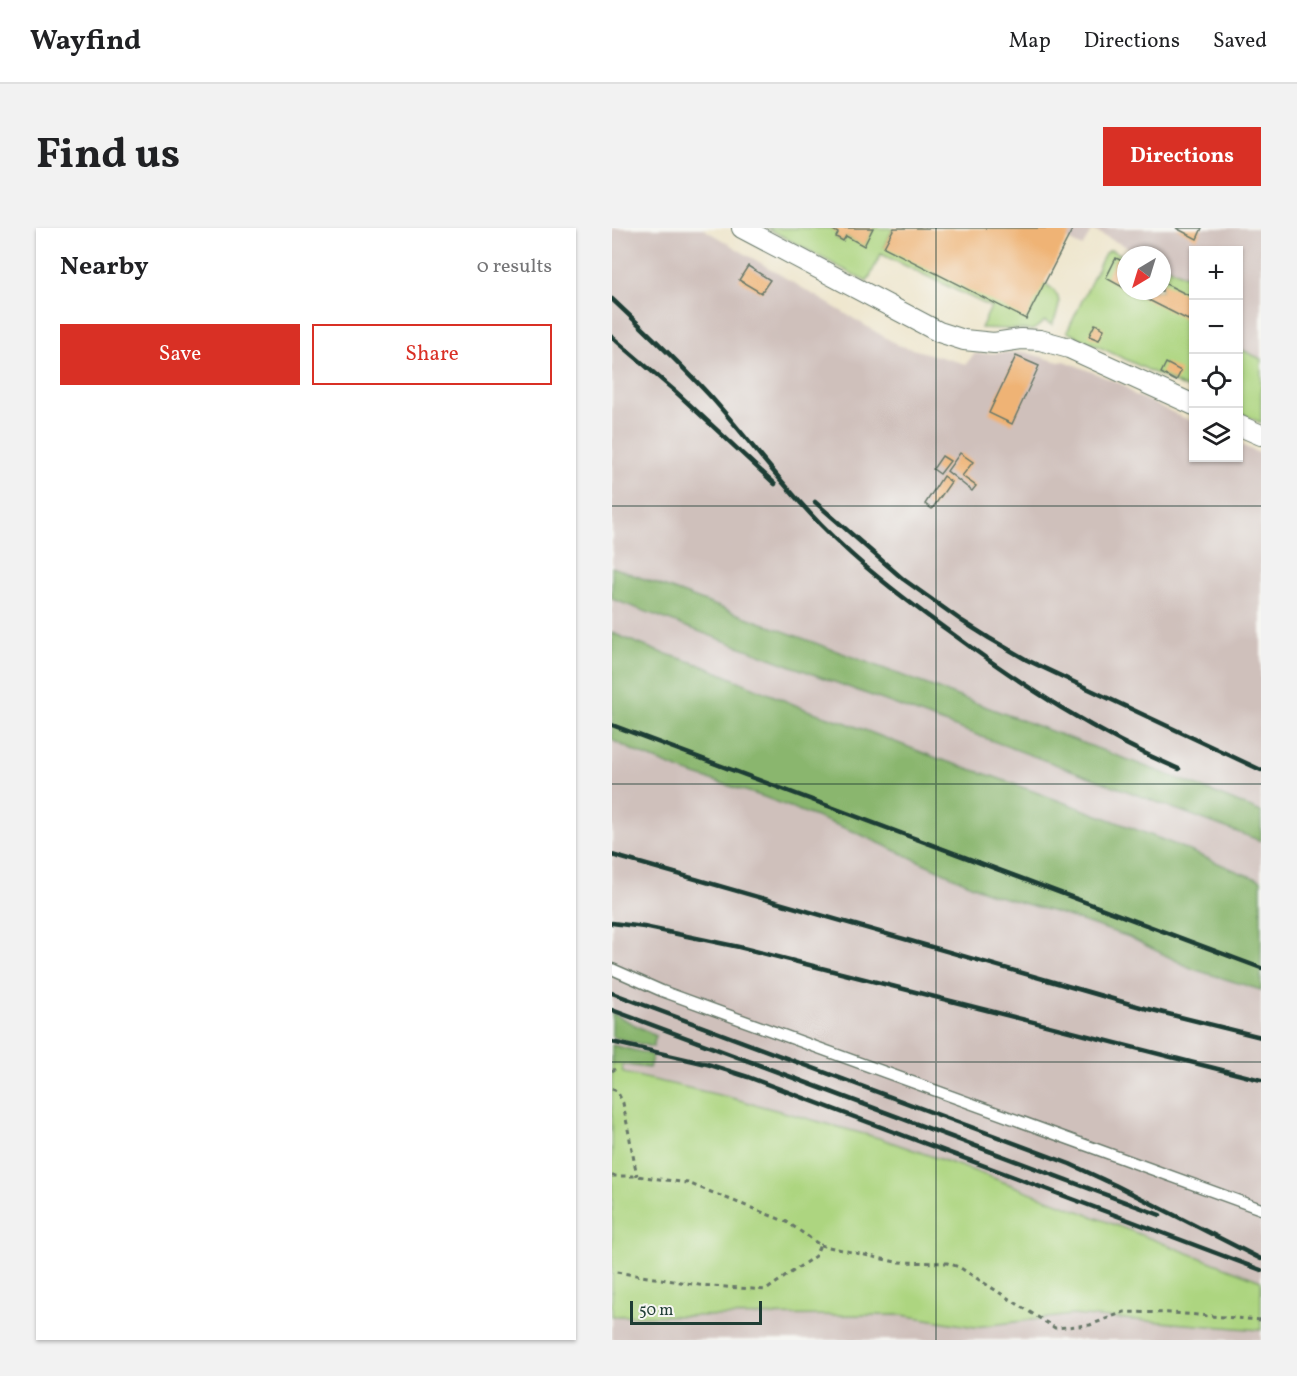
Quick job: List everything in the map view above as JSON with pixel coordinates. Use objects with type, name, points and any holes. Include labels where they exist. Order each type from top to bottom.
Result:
[{"type":"street","points":[[742,228],[939,332],[964,340],[994,343],[1040,339],[1069,348],[1189,403]]},
{"type":"street","points":[[1243,427],[1261,435]]},
{"type":"lane","points":[[612,969],[662,991],[1261,1209]]},
{"type":"path","points":[[612,1089],[617,1091],[623,1103],[637,1176]]},
{"type":"path","points":[[612,1176],[637,1176],[688,1183],[787,1222],[820,1245],[896,1262],[947,1263],[959,1267],[1055,1328],[1090,1325],[1124,1312],[1173,1312],[1261,1320]]},
{"type":"path","points":[[612,1273],[699,1285],[766,1290],[816,1256],[820,1245]]},
{"type":"shaded area","points":[[612,228],[702,228],[898,345],[966,364],[974,354],[1024,352],[1059,362],[1065,361],[1124,385],[1133,394],[1189,420],[1189,462],[1243,462],[1243,446],[1261,454],[1261,1340],[612,1340]]},
{"type":"shaded area","points":[[1044,228],[1261,228],[1261,359],[1243,350],[1243,246],[1189,246],[1189,278],[1171,269],[1171,246],[1125,246],[1092,230],[1082,247]]},
{"type":"green space","points":[[767,228],[834,228],[833,230],[838,233],[836,238],[843,241],[846,236],[864,245],[873,228],[891,228],[893,229],[884,247],[1044,283],[1055,292],[1059,307],[1052,325],[1045,321],[1033,330],[981,328],[991,307],[881,254],[867,282]]},
{"type":"green space","points":[[1111,250],[1117,253],[1117,300],[1171,300],[1171,269],[1189,278],[1189,389],[1067,332],[1105,253]]},
{"type":"green space","points":[[1243,350],[1261,359],[1261,423],[1243,414]]},
{"type":"green space","points":[[612,567],[1198,786],[1261,812],[1261,841],[612,599]]},
{"type":"green space","points":[[612,633],[701,665],[807,710],[1106,818],[1261,880],[1261,990],[1193,969],[1129,937],[991,894],[855,832],[764,797],[683,771],[612,740]]},
{"type":"green space","points":[[612,1013],[656,1036],[653,1047],[612,1037]]},
{"type":"green space","points":[[612,1045],[653,1055],[649,1068],[612,1063]]},
{"type":"green space","points":[[612,1063],[622,1064],[623,1073],[728,1097],[879,1138],[980,1173],[1261,1281],[1261,1330],[1072,1315],[975,1327],[902,1315],[612,1316]]},
{"type":"building","points":[[834,228],[873,228],[864,246],[846,236],[843,241],[836,237],[838,233],[833,230]]},
{"type":"building","points":[[894,228],[1073,228],[1026,319],[884,247]]},
{"type":"building","points":[[1176,228],[1202,228],[1197,239]]},
{"type":"building","points":[[1116,258],[1117,258],[1117,284],[1106,278]]},
{"type":"building","points":[[748,266],[770,280],[761,293],[739,280]]},
{"type":"building","points":[[1171,286],[1189,296],[1188,320],[1149,300],[1171,300]]},
{"type":"building","points":[[1095,324],[1104,329],[1099,340],[1089,336]]},
{"type":"building","points":[[1016,356],[1039,366],[1012,424],[989,413]]},
{"type":"building","points":[[1166,363],[1181,371],[1176,381],[1161,373]]},
{"type":"building","points":[[960,453],[973,462],[962,476],[976,486],[972,491],[947,471]]},
{"type":"building","points":[[942,456],[950,461],[940,474],[933,469]]},
{"type":"building","points":[[943,476],[951,482],[932,509],[925,504]]},
{"type":"railway","points":[[612,299],[712,398],[821,525],[883,582],[1032,690],[1118,740],[1179,769]]},
{"type":"railway","points":[[612,337],[676,392],[775,484]]},
{"type":"railway","points":[[815,502],[903,579],[989,638],[1027,660],[1261,770]]},
{"type":"railway","points":[[612,725],[1261,968]]},
{"type":"railway","points":[[612,855],[1144,1008],[1261,1037]]},
{"type":"railway","points":[[612,923],[644,927],[739,947],[1261,1080]]},
{"type":"railway","points":[[612,993],[1070,1164],[1261,1259]]},
{"type":"railway","points":[[612,1010],[1160,1215]]},
{"type":"railway","points":[[612,1042],[711,1065]]},
{"type":"railway","points":[[704,1063],[748,1077],[1261,1270]]}]
